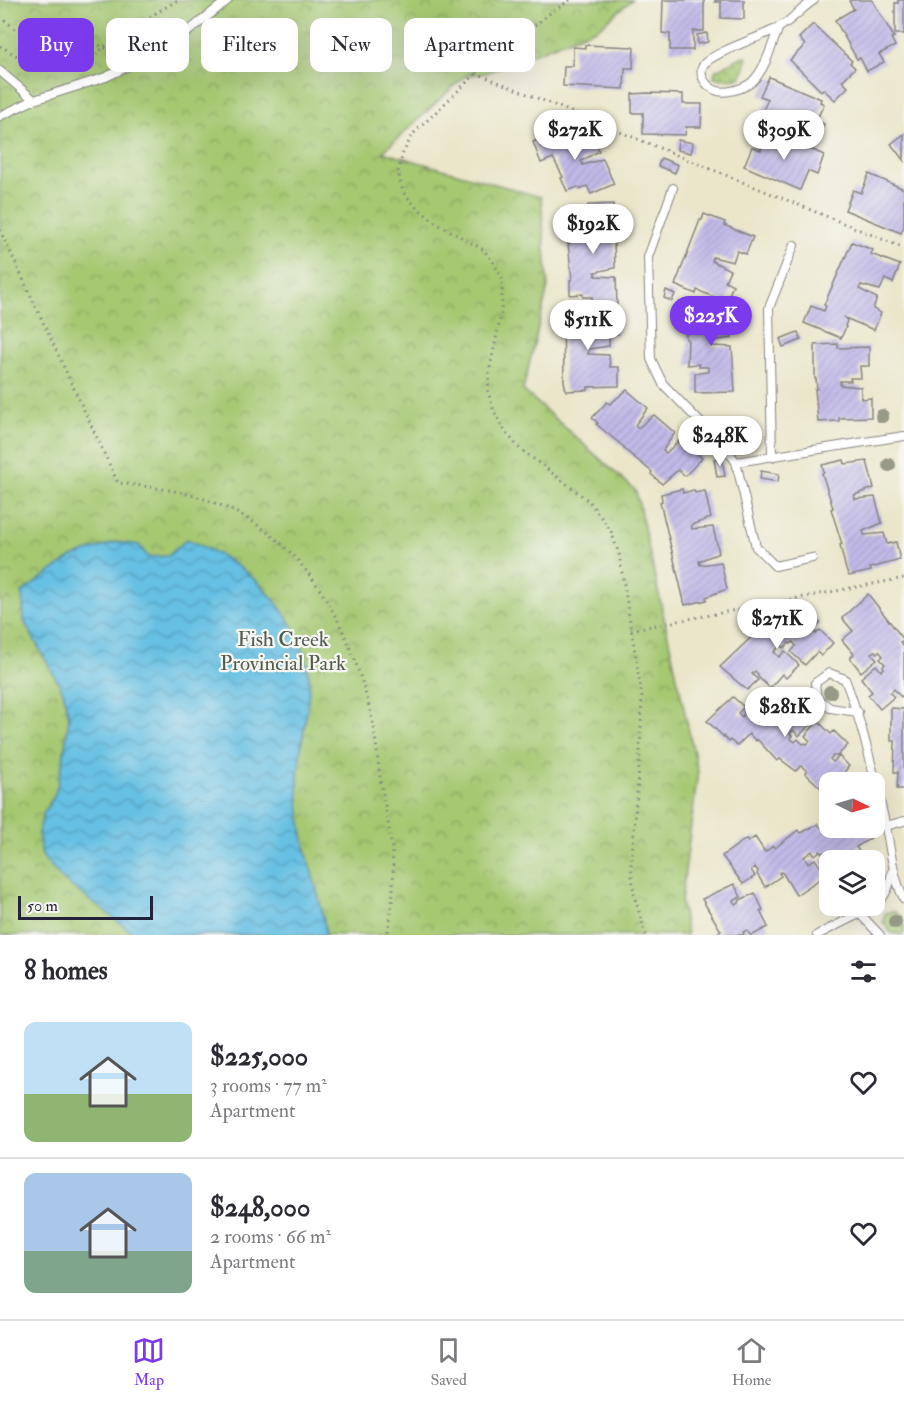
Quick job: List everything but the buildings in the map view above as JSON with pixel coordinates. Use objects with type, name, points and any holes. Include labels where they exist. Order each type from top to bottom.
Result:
[{"type":"lane","points":[[189,30],[228,0]]},
{"type":"lane","points":[[779,27],[759,74],[751,83],[742,88],[725,91],[716,91],[706,84],[702,78],[705,64],[726,51],[779,27],[814,0]]},
{"type":"lane","points":[[0,71],[34,100]]},
{"type":"lane","points":[[0,116],[34,100],[116,72]]},
{"type":"lane","points":[[673,188],[648,257],[651,359],[663,384],[728,450],[736,462],[756,547],[775,566],[812,558]]},
{"type":"lane","points":[[772,457],[769,308],[794,245]]},
{"type":"lane","points":[[736,462],[904,436]]},
{"type":"lane","points":[[858,712],[830,708],[817,698],[815,683],[829,673],[845,679],[858,712],[886,826],[893,868],[904,899]]},
{"type":"lane","points":[[886,826],[904,821]]},
{"type":"lane","points":[[885,892],[891,881],[893,868]]},
{"type":"lane","points":[[817,935],[856,916]]},
{"type":"lane","points":[[862,916],[880,935]]},
{"type":"path","points":[[0,46],[19,57],[38,61],[83,62],[92,59],[112,39],[178,0]]},
{"type":"path","points":[[570,0],[549,14],[476,74],[413,134],[403,153],[398,172],[403,192],[417,208],[438,224],[484,250],[503,280],[501,314],[489,373],[488,392],[494,411],[505,431],[518,447],[588,501],[611,531],[620,554],[642,696],[631,867],[634,895],[646,935]]},
{"type":"path","points":[[0,16],[33,38],[50,40],[73,37],[104,48]]},
{"type":"path","points":[[476,74],[904,248]]},
{"type":"path","points":[[0,230],[118,483],[164,488],[197,496],[260,527],[293,555],[312,578],[339,620],[356,662],[372,716],[393,867],[387,935]]},
{"type":"path","points":[[632,630],[904,578]]},
{"type":"green space","name":"Fish Creek Provincial Park","points":[[0,0],[632,0],[598,28],[535,53],[535,18],[404,18],[404,72],[488,72],[465,76],[383,152],[541,197],[548,287],[523,390],[636,491],[698,772],[681,902],[687,935],[0,935]]},
{"type":"green space","points":[[743,56],[747,58],[740,78],[714,77],[715,71]]},
{"type":"green space","points":[[892,911],[899,914],[904,925],[902,935],[891,933],[883,922],[885,913]]},
{"type":"water","points":[[187,539],[218,554],[250,575],[287,617],[303,651],[308,668],[309,686],[299,762],[299,803],[305,847],[321,905],[326,935],[136,935],[62,879],[42,856],[38,833],[44,812],[55,795],[63,761],[69,717],[63,691],[24,621],[22,592],[72,557],[116,542],[139,545],[148,557],[168,556]]}]
